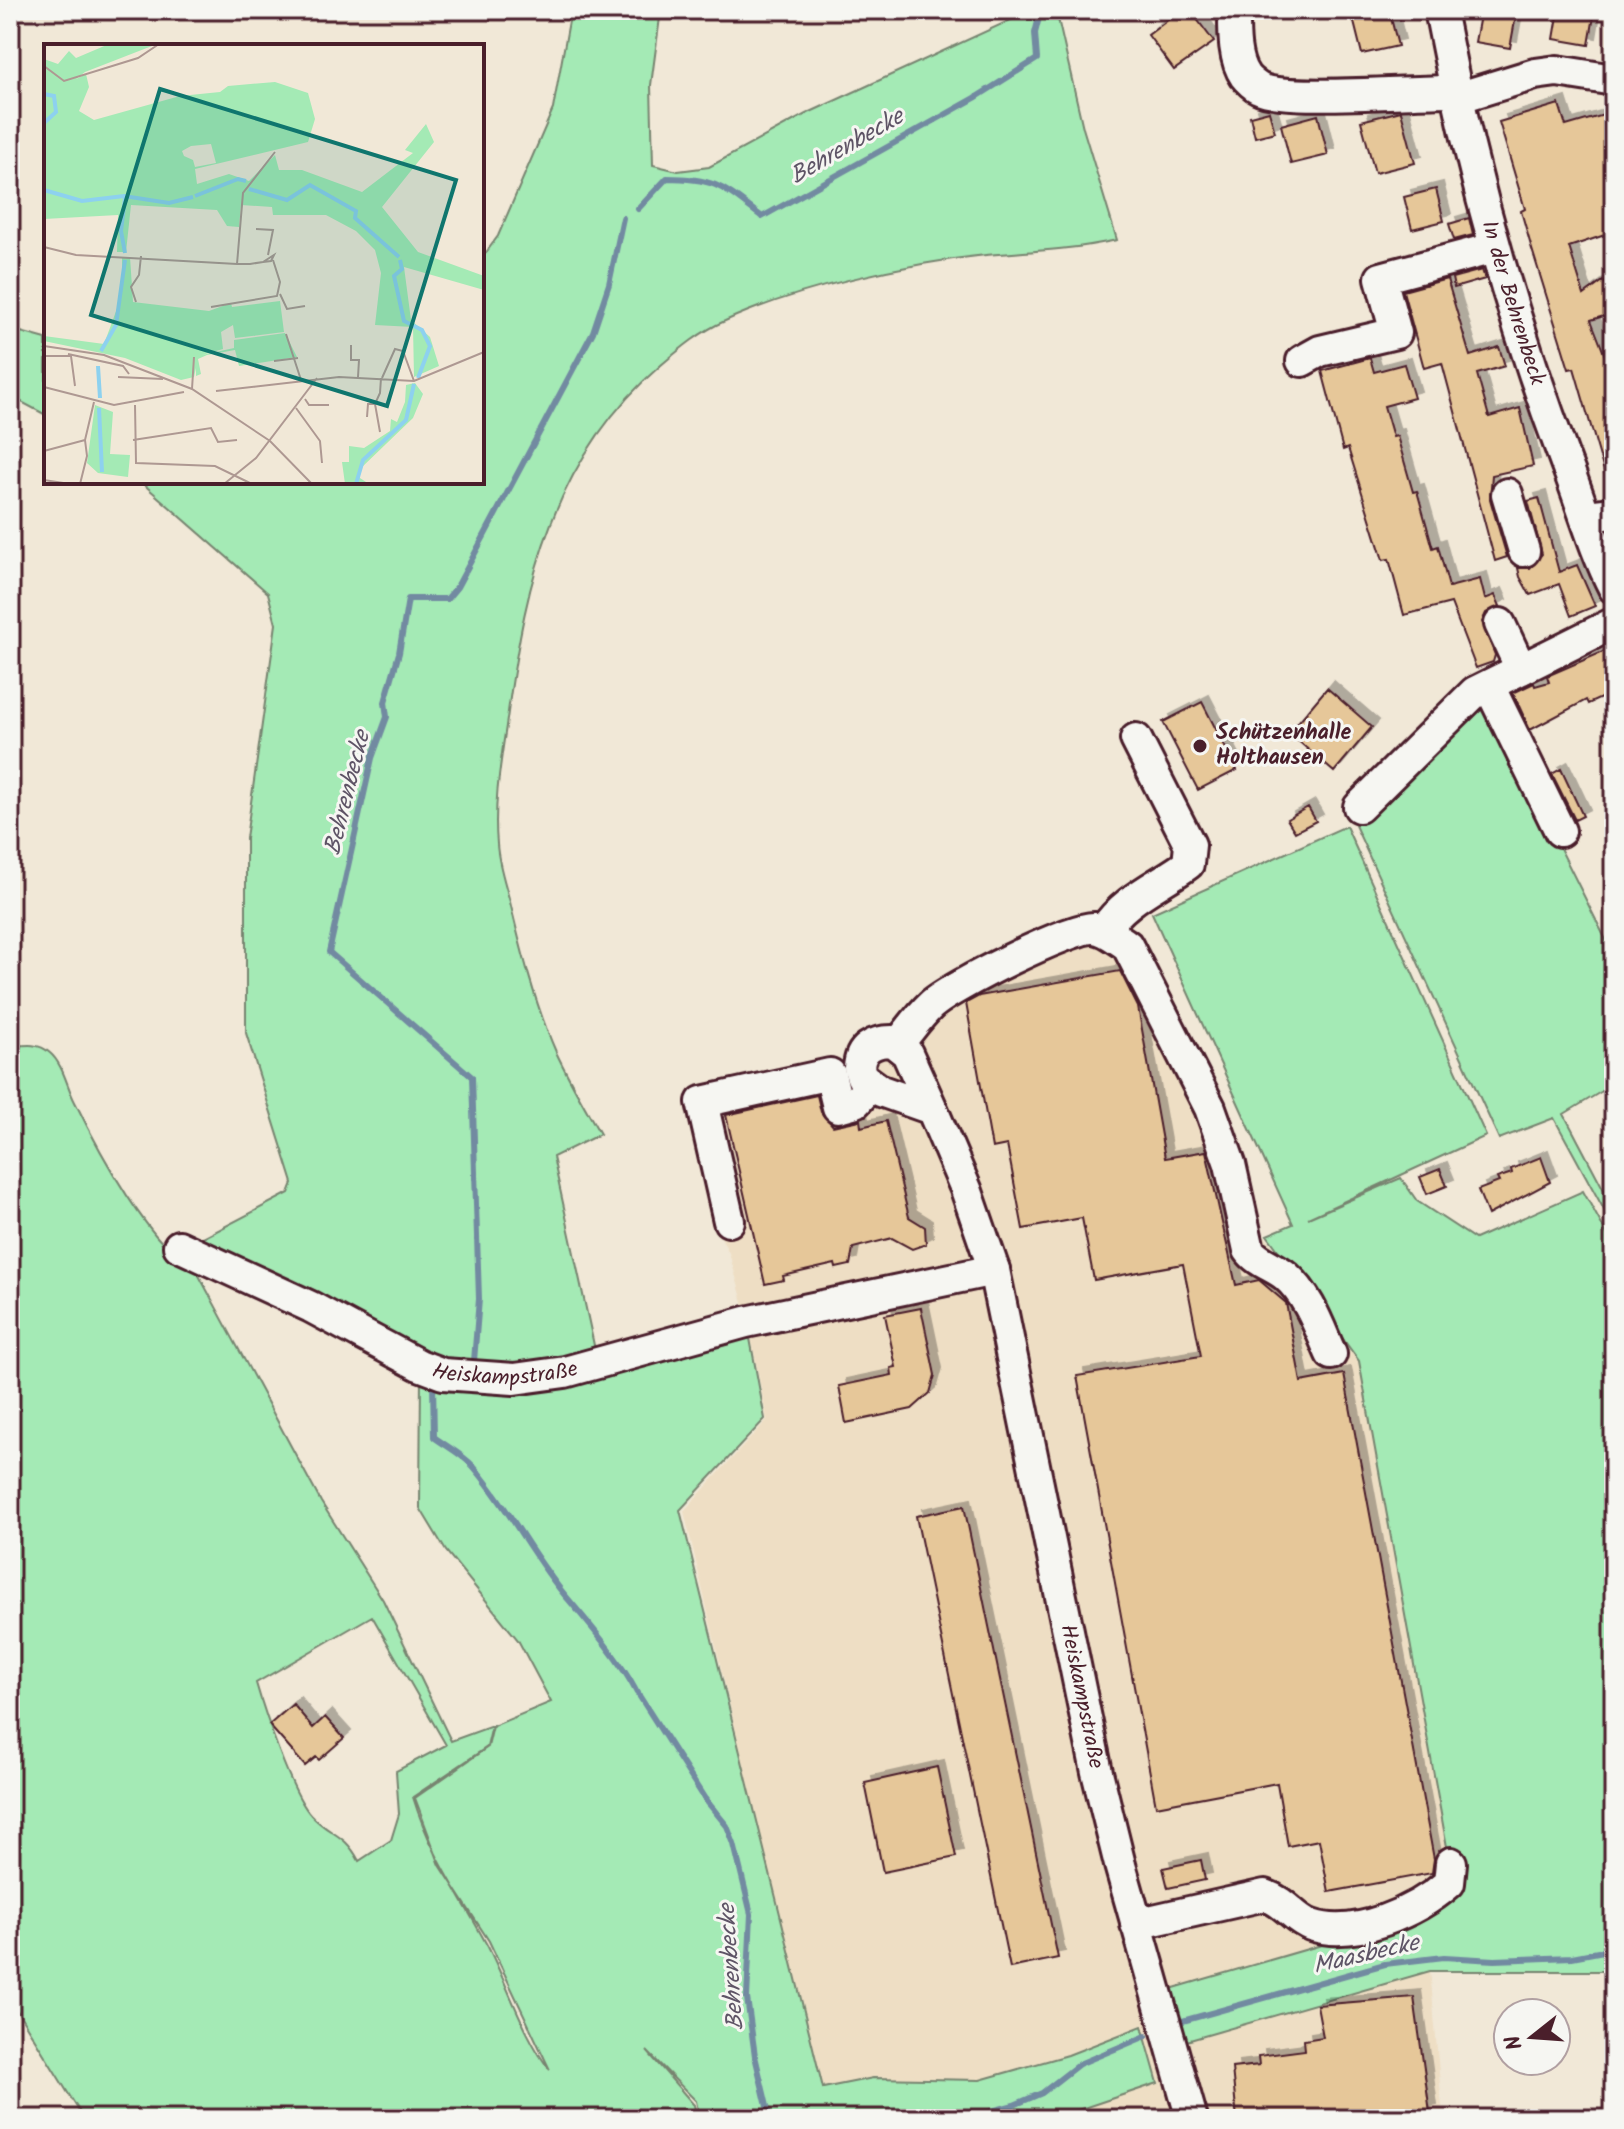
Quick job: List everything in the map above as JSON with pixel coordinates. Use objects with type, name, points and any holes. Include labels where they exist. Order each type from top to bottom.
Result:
[{"type":"street","points":[[1234,10],[1239,63],[1246,77],[1260,89],[1285,94],[1456,94],[1546,73],[1614,80]]},
{"type":"street","name":"In der Behrenbeck","points":[[1440,10],[1456,94],[1494,248],[1532,372],[1600,514],[1614,588]]},
{"type":"street","points":[[1302,361],[1320,351],[1396,333],[1381,278],[1494,248]]},
{"type":"street","points":[[1507,494],[1524,551]]},
{"type":"street","points":[[1359,807],[1475,692],[1614,623]]},
{"type":"street","points":[[1500,624],[1521,669]]},
{"type":"street","points":[[1489,686],[1560,831]]},
{"type":"street","points":[[1104,930],[1114,915],[1137,895],[1188,864],[1192,854],[1136,739]]},
{"type":"street","points":[[932,1109],[871,1085],[859,1068],[865,1049],[884,1041],[899,1043],[931,1005],[960,984],[1091,927],[1104,930],[1127,945],[1210,1108],[1230,1164],[1249,1250],[1255,1258],[1284,1275],[1303,1293],[1331,1354]]},
{"type":"street","name":"Heiskampstraße","points":[[899,1043],[907,1053],[966,1189],[994,1270],[1097,1772],[1136,1924],[1192,2119]]},
{"type":"street","points":[[729,1221],[702,1102],[830,1074],[838,1107],[856,1102],[871,1085]]},
{"type":"street","name":"Heiskampstraße","points":[[179,1246],[311,1307],[419,1365],[443,1374],[514,1379],[565,1372],[746,1322],[994,1270]]},
{"type":"street","points":[[1136,1924],[1265,1895],[1283,1902],[1301,1921],[1315,1926],[1358,1926],[1431,1898],[1449,1883],[1451,1863]]},
{"type":"shaded area","points":[[1096,917],[1256,1224],[1359,1361],[1453,1880],[1422,1916],[1167,1990],[1430,1969],[1443,2119],[1051,2119],[1158,2083],[1142,2026],[1068,2055],[980,2081],[873,2078],[824,2088],[782,1927],[684,1511],[767,1420],[746,1312],[729,1253],[717,1229],[686,1098],[846,1062],[867,1033],[894,1025],[958,978]]},
{"type":"green space","points":[[571,10],[661,10],[651,85],[653,165],[678,171],[709,167],[806,114],[1013,19],[1012,10],[1056,10],[1083,128],[1117,240],[955,259],[819,288],[716,325],[660,366],[624,402],[594,440],[570,481],[551,524],[536,568],[515,663],[499,778],[496,828],[502,873],[524,959],[548,1034],[600,1134],[553,1157],[597,1359],[749,1333],[765,1419],[680,1510],[823,2088],[873,2078],[980,2080],[1068,2055],[1142,2026],[1158,2083],[1051,2119],[700,2119],[696,2101],[647,2051],[694,2105],[697,2119],[84,2119],[10,1999],[10,1047],[36,1046],[54,1058],[62,1069],[84,1120],[127,1195],[161,1242],[179,1259],[195,1268],[321,1502],[383,1600],[451,1741],[492,1726],[487,1747],[413,1797],[435,1852],[415,1798],[488,1747],[493,1726],[551,1702],[518,1640],[446,1551],[420,1508],[421,1373],[199,1240],[289,1193],[293,1183],[246,1033],[246,838],[276,624],[268,593],[143,484],[484,484],[484,255],[498,236],[553,109]],"holes":[[[372,1616],[446,1745],[396,1771],[399,1814],[391,1840],[359,1861],[348,1845],[318,1822],[304,1805],[279,1752],[256,1683]],[[453,1886],[489,1941],[550,2070],[532,2043],[487,1945]]]},
{"type":"green space","points":[[10,329],[44,338],[44,414],[10,396]]},
{"type":"green space","points":[[1476,695],[1515,758],[1614,956],[1614,1084],[1564,1114],[1614,1209],[1614,1228],[1554,1118],[1499,1139],[1353,821]]},
{"type":"green space","points":[[1346,826],[1486,1136],[1308,1218],[1401,1178],[1417,1201],[1475,1239],[1583,1191],[1614,1247],[1614,1971],[1430,1971],[1183,2042],[1167,1990],[1421,1916],[1453,1880],[1359,1361],[1267,1235],[1293,1224],[1152,913]]},
{"type":"building","points":[[1181,10],[1190,10],[1214,42],[1174,70],[1148,35]]},
{"type":"building","points":[[1351,10],[1389,10],[1398,46],[1362,54]]},
{"type":"building","points":[[1481,10],[1517,10],[1510,48],[1475,42]]},
{"type":"building","points":[[1559,10],[1595,10],[1589,45],[1554,39]]},
{"type":"building","points":[[1559,104],[1566,126],[1614,112],[1614,232],[1569,247],[1584,295],[1603,281],[1614,295],[1614,313],[1591,320],[1614,379],[1614,495],[1611,495],[1574,368],[1569,369],[1531,246],[1521,211],[1525,209],[1499,122]]},
{"type":"building","points":[[1269,111],[1275,132],[1255,137],[1250,116]]},
{"type":"building","points":[[1401,111],[1415,163],[1375,173],[1361,121]]},
{"type":"building","points":[[1318,115],[1328,155],[1291,164],[1281,125]]},
{"type":"building","points":[[1436,189],[1444,221],[1412,229],[1404,197]]},
{"type":"building","points":[[1469,218],[1473,235],[1454,240],[1449,224]]},
{"type":"building","points":[[1482,270],[1485,279],[1454,288],[1452,278]]},
{"type":"building","points":[[1447,279],[1470,356],[1499,347],[1505,366],[1477,374],[1489,417],[1520,408],[1533,466],[1492,475],[1490,499],[1507,557],[1495,561],[1442,363],[1424,368],[1403,291]]},
{"type":"building","points":[[1370,358],[1374,372],[1404,364],[1414,398],[1384,406],[1393,437],[1397,436],[1413,492],[1417,491],[1433,548],[1438,546],[1449,587],[1480,579],[1485,599],[1495,595],[1500,606],[1486,613],[1482,622],[1495,655],[1493,662],[1476,668],[1451,603],[1404,615],[1389,559],[1383,560],[1348,448],[1343,450],[1322,371]]},
{"type":"building","points":[[1539,498],[1559,572],[1577,565],[1595,606],[1571,616],[1559,584],[1530,595],[1520,577],[1518,568],[1530,568],[1542,554],[1528,501]]},
{"type":"building","points":[[1614,647],[1614,692],[1588,704],[1586,700],[1530,730],[1513,693],[1534,683],[1535,686],[1549,682],[1547,676]]},
{"type":"building","points":[[1327,688],[1372,727],[1334,772],[1289,733]]},
{"type":"building","name":"Schützenhalle Holthausen","points":[[1202,702],[1237,770],[1198,790],[1163,722]]},
{"type":"building","points":[[1561,769],[1583,816],[1575,820],[1552,774]]},
{"type":"building","points":[[1308,807],[1316,821],[1295,832],[1287,819]]},
{"type":"building","points":[[1120,971],[1138,1007],[1165,1158],[1206,1151],[1236,1285],[1259,1280],[1286,1303],[1301,1382],[1344,1374],[1434,1859],[1432,1873],[1329,1892],[1319,1840],[1288,1846],[1277,1783],[1156,1806],[1077,1376],[1201,1356],[1183,1264],[1094,1280],[1082,1218],[1023,1229],[1007,1145],[992,1148],[966,1003],[979,996]]},
{"type":"building","points":[[817,1095],[821,1112],[833,1126],[860,1120],[861,1127],[886,1121],[909,1217],[925,1227],[926,1244],[912,1249],[892,1238],[853,1248],[850,1265],[836,1268],[835,1264],[783,1276],[784,1280],[765,1284],[726,1115]]},
{"type":"building","points":[[1541,1157],[1550,1182],[1488,1215],[1478,1190],[1499,1182],[1497,1178],[1512,1173],[1511,1169]]},
{"type":"building","points":[[1440,1169],[1447,1186],[1427,1194],[1420,1177]]},
{"type":"building","points":[[921,1308],[935,1375],[930,1393],[912,1409],[846,1423],[839,1386],[892,1375],[891,1368],[896,1367],[885,1315]]},
{"type":"building","points":[[964,1506],[1058,1958],[1010,1968],[916,1516]]},
{"type":"building","points":[[293,1704],[313,1728],[325,1717],[344,1738],[319,1760],[316,1757],[305,1766],[269,1725]]},
{"type":"building","points":[[937,1767],[956,1857],[883,1872],[865,1783]]},
{"type":"building","points":[[1201,1860],[1205,1880],[1168,1888],[1163,1868]]},
{"type":"building","points":[[1414,1997],[1430,2112],[1395,2119],[1237,2119],[1232,2068],[1259,2065],[1258,2056],[1305,2050],[1304,2040],[1323,2037],[1317,2005]]},
{"type":"waterway","name":"Behrenbecke","points":[[638,209],[667,178],[684,178],[719,187],[762,217],[975,98],[1037,59],[1035,33],[1041,10]]},
{"type":"waterway","name":"Behrenbecke","points":[[464,1361],[474,1361],[479,1299],[472,1077],[329,952],[372,758],[387,717],[385,702],[399,653],[408,599],[447,599],[457,587],[593,332],[609,284],[623,218]]},
{"type":"waterway","name":"Behrenbecke","points":[[433,1383],[434,1437],[469,1462],[486,1482],[544,1568],[606,1645],[637,1693]]},
{"type":"waterway","name":"Behrenbecke","points":[[640,1697],[705,1799],[727,1826],[734,1844],[751,1914],[747,1998],[755,2056],[770,2119]]},
{"type":"waterway","name":"Maasbecke","points":[[1179,2022],[1385,1964],[1444,1957],[1495,1960],[1572,1957],[1614,1949]]},
{"type":"waterway","name":"Maasbecke","points":[[949,2119],[970,2117],[1014,2105],[1042,2093],[1079,2064],[1146,2036]]},
{"type":"place","name":"Schützenhalle Holthausen","points":[[1200,746]]}]
